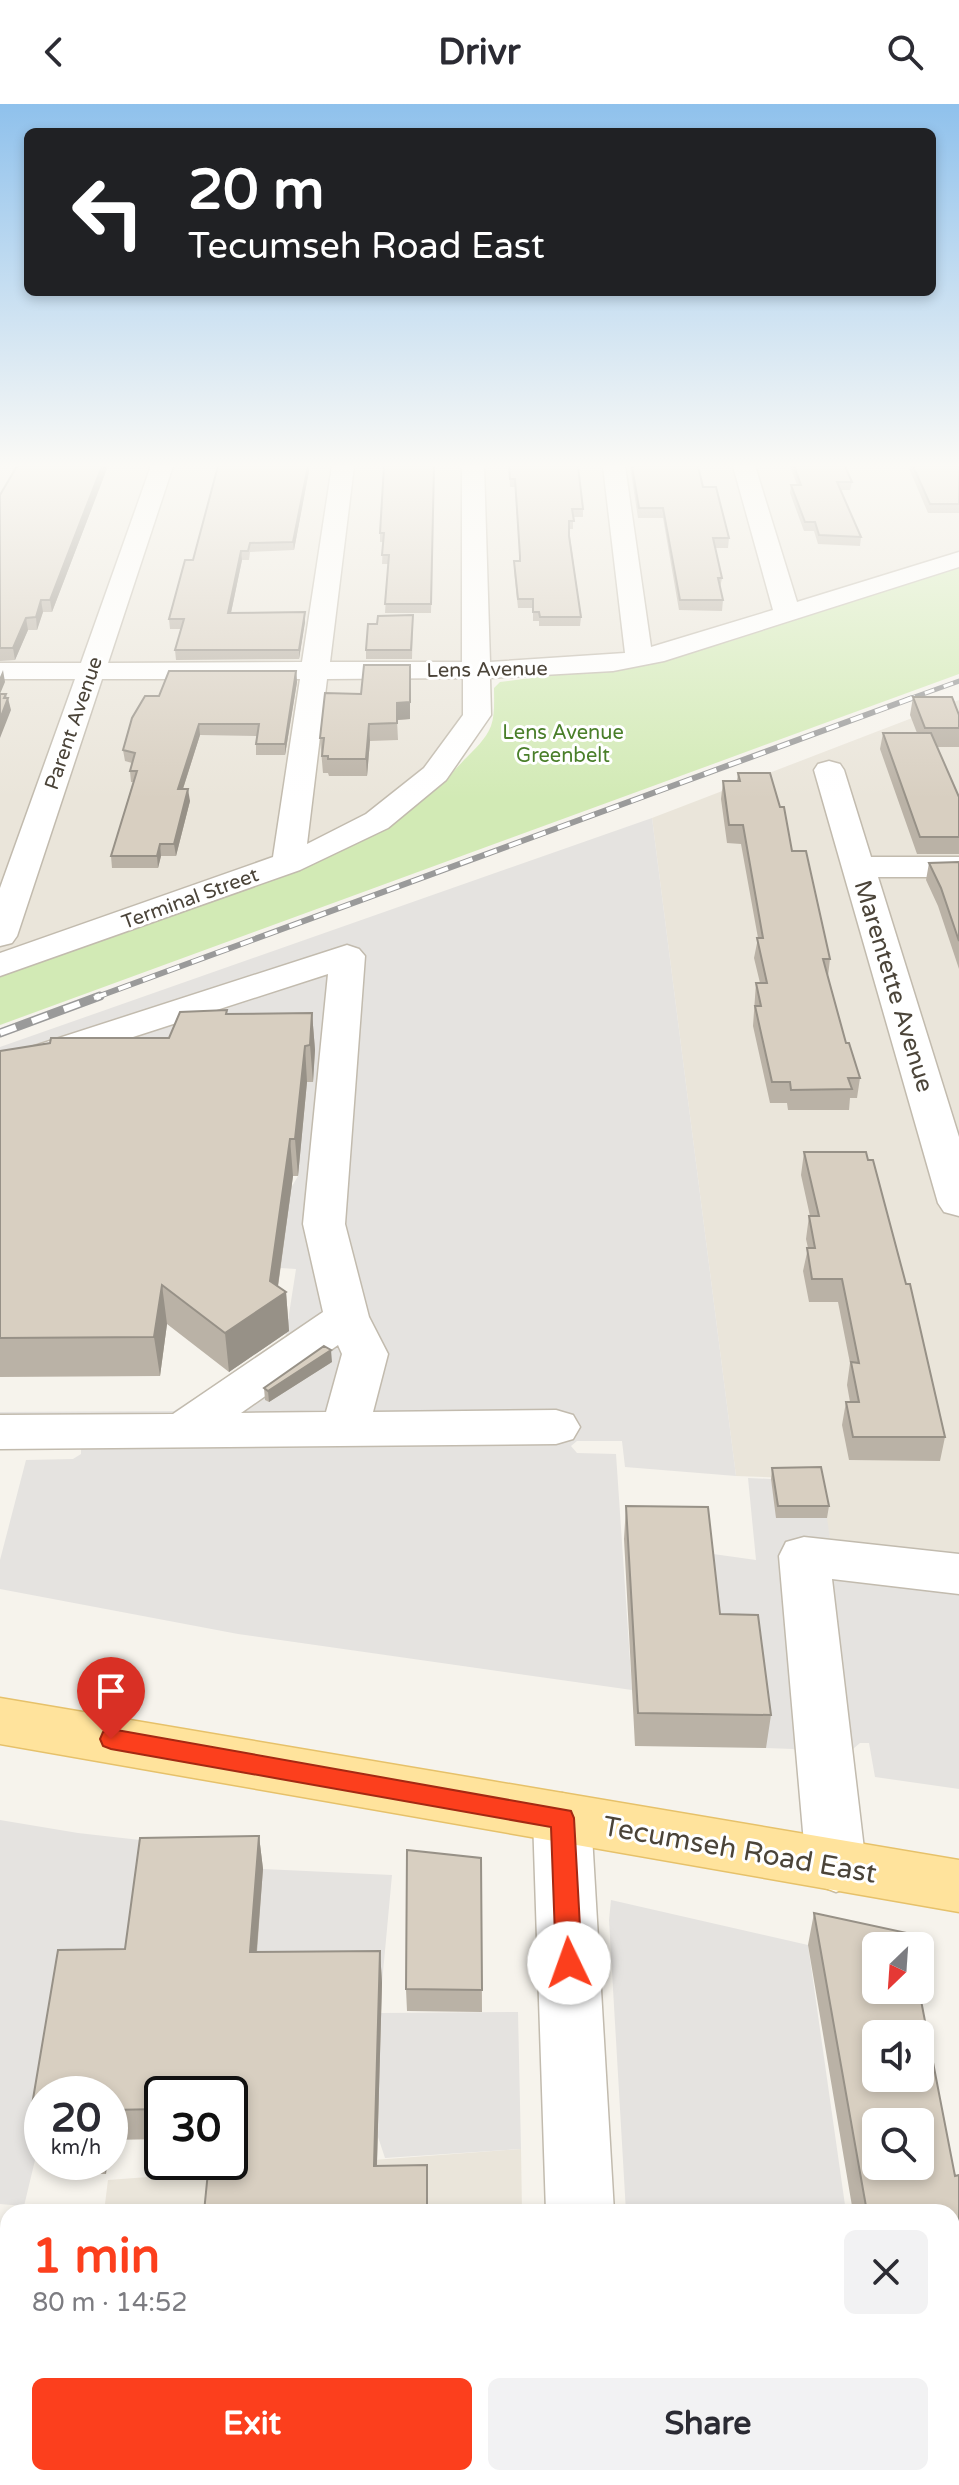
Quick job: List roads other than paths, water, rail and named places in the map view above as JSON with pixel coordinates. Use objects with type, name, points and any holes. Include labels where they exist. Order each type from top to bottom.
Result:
[{"type":"main road","name":"Tecumseh Road East","points":[[0,1721],[959,1886]]},
{"type":"street","name":"Parent Avenue","points":[[1,951],[124,577]]},
{"type":"street","points":[[288,863],[327,577]]},
{"type":"street","name":"Terminal Street","points":[[1,951],[288,863],[377,821],[435,774],[477,715],[476,577]]},
{"type":"street","points":[[628,577],[639,658]]},
{"type":"street","points":[[776,577],[787,614]]},
{"type":"street","name":"Lens Avenue","points":[[0,671],[562,668],[664,653],[902,577]]},
{"type":"street","name":"Marentette Avenue","points":[[829,770],[957,1188]]},
{"type":"street","points":[[858,867],[959,867]]},
{"type":"street","points":[[0,1069],[347,956],[324,1224],[347,1317],[365,1354],[345,1429]]},
{"type":"street","points":[[183,1430],[347,1317]]},
{"type":"street","points":[[0,1432],[556,1427]]},
{"type":"street","points":[[836,1866],[804,1556],[959,1574]]},
{"type":"street","points":[[562,1818],[580,2204]]},
{"type":"railway","points":[[906,700],[959,681]]},
{"type":"railway","points":[[94,998],[912,698]]},
{"type":"railway","points":[[0,1033],[100,996]]},
{"type":"park label","name":"Lens Avenue Greenbelt","points":[[563,744]]}]
